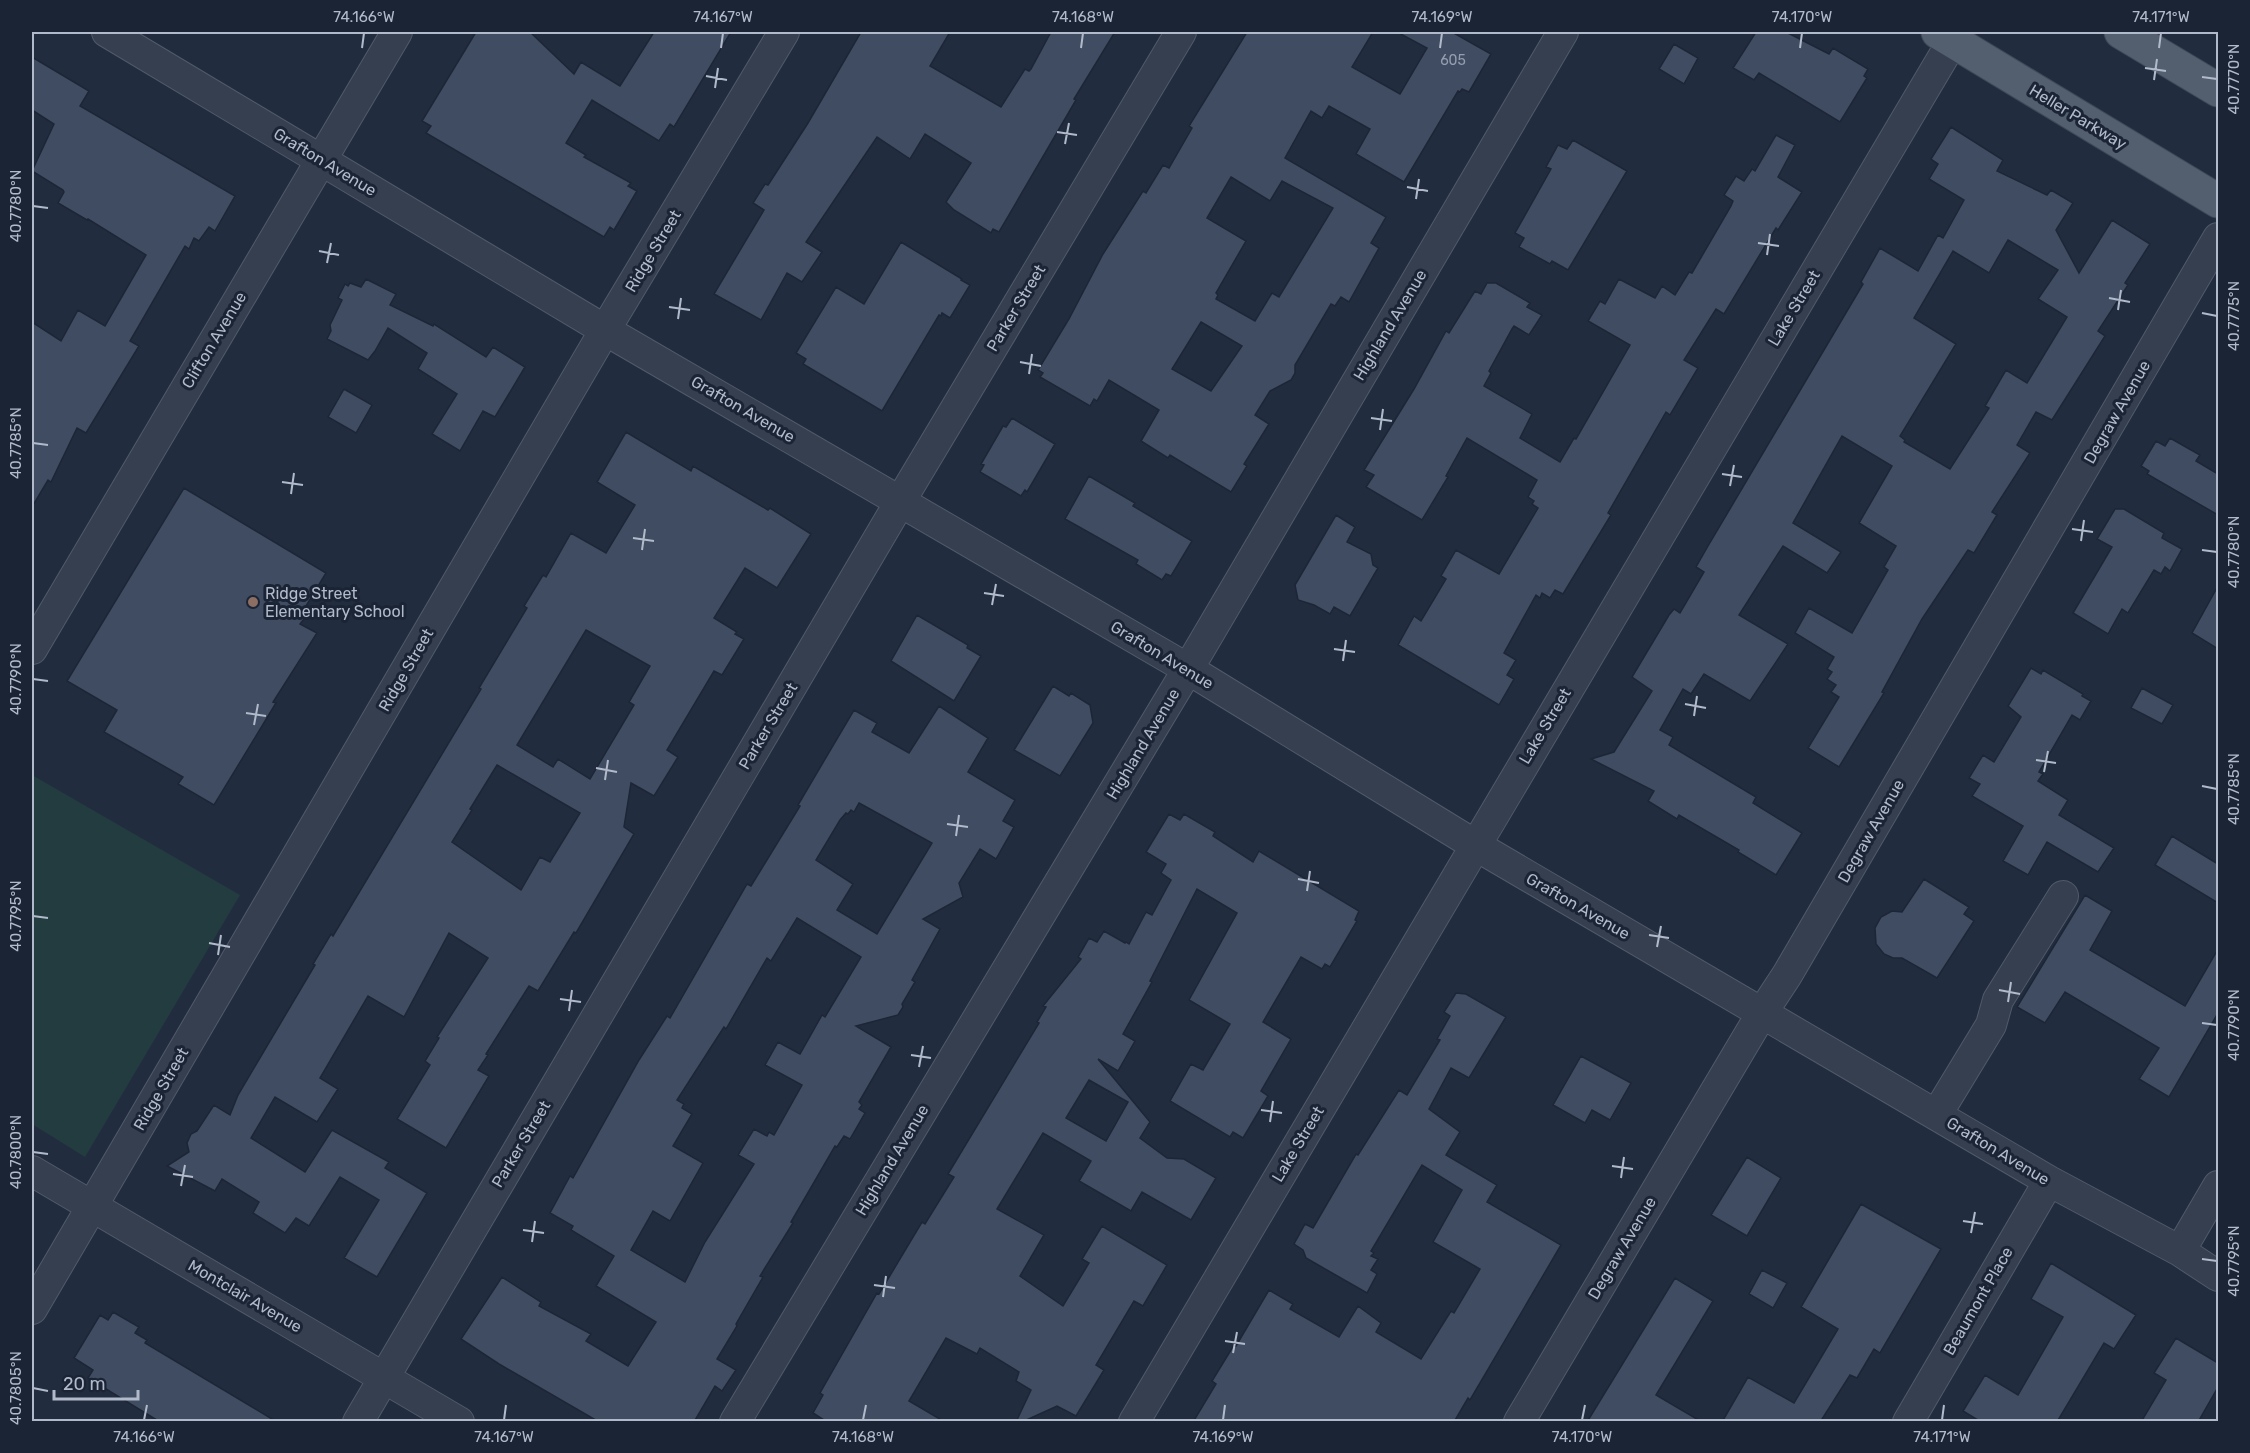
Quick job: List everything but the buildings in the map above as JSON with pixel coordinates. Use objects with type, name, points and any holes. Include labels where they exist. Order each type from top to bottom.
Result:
[{"type":"main road","points":[[2121,32],[2218,90]]},
{"type":"main road","name":"Heller Parkway","points":[[1950,35],[2218,201]]},
{"type":"street","name":"Grafton Avenue","points":[[107,32],[605,330],[1188,669],[1474,845],[2049,1181],[2180,1251],[2218,1276]]},
{"type":"street","name":"Clifton Avenue","points":[[32,649],[397,32]]},
{"type":"street","name":"Ridge Street","points":[[32,1309],[605,330],[784,32]]},
{"type":"street","name":"Parker Street","points":[[358,1422],[901,501],[1182,32]]},
{"type":"street","name":"Highland Avenue","points":[[735,1422],[1188,669],[1563,32]]},
{"type":"street","name":"Lake Street","points":[[1134,1422],[1950,35]]},
{"type":"street","name":"Degraw Avenue","points":[[1519,1422],[1762,1013],[1787,975],[2218,238]]},
{"type":"street","points":[[1937,1114],[1991,1025],[1998,1000],[2063,896]]},
{"type":"street","name":"Montclair Avenue","points":[[32,1171],[459,1422]]},
{"type":"street","name":"Beaumont Place","points":[[1908,1422],[2049,1181]]},
{"type":"street","points":[[2180,1251],[2218,1186]]},
{"type":"green space","points":[[32,775],[240,895],[85,1157],[32,1124]]},
{"type":"place","name":"Ridge Street Elementary School","points":[[253,602]]}]
